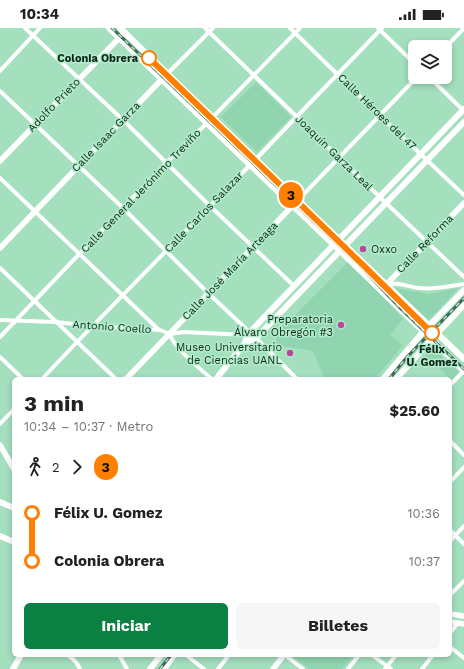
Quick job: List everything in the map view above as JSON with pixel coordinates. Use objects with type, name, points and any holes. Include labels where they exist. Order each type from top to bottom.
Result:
[{"type":"main road","points":[[109,28],[292,207],[334,245],[464,371]]},
{"type":"main road","points":[[125,29],[213,118],[464,359]]},
{"type":"main road","points":[[218,377],[245,343],[249,334],[464,110]]},
{"type":"main road","points":[[245,343],[256,338],[464,122]]},
{"type":"main road","points":[[385,377],[423,332],[464,290]]},
{"type":"main road","points":[[398,377],[464,305]]},
{"type":"main road","points":[[0,502],[12,507]]},
{"type":"main road","points":[[0,536],[12,537]]},
{"type":"main road","points":[[0,536],[12,541]]},
{"type":"main road","points":[[14,668],[16,657]]},
{"type":"main road","points":[[14,668],[20,657]]},
{"type":"main road","points":[[150,669],[159,657]]},
{"type":"main road","points":[[164,669],[173,657]]},
{"type":"street","points":[[25,28],[167,162],[209,205],[294,286]]},
{"type":"street","points":[[0,71],[40,28]]},
{"type":"street","name":"Joaquín Garza Leal","points":[[205,28],[386,204],[464,277]]},
{"type":"street","name":"Calle Isaac Garza","points":[[0,248],[213,28]]},
{"type":"street","name":"Calle Héroes del 47","points":[[290,28],[464,195]]},
{"type":"street","name":"Calle General Jerónimo Treviño","points":[[0,337],[167,162],[213,118],[300,28]]},
{"type":"street","points":[[452,41],[464,28]]},
{"type":"street","name":"Adolfo Prieto","points":[[0,161],[119,38],[125,29]]},
{"type":"street","points":[[380,29],[408,57]]},
{"type":"street","name":"Calle Carlos Salazar","points":[[44,377],[209,205],[297,117],[380,29]]},
{"type":"street","name":"Calle José María Arteaga","points":[[128,377],[410,84]]},
{"type":"street","points":[[436,84],[464,110]]},
{"type":"street","points":[[0,91],[79,165],[249,334],[256,338],[295,377]]},
{"type":"street","points":[[0,178],[160,330]]},
{"type":"street","name":"Calle Reforma","points":[[386,285],[464,202]]},
{"type":"street","points":[[0,268],[114,377]]},
{"type":"street","points":[[386,285],[396,284],[427,288],[464,284]]},
{"type":"street","name":"Antonio Coello","points":[[0,320],[56,322],[160,330],[170,334],[183,332],[249,334]]},
{"type":"street","points":[[170,334],[172,340],[177,346],[210,377]]},
{"type":"street","points":[[0,357],[21,377]]},
{"type":"street","points":[[452,383],[464,371]]},
{"type":"street","points":[[0,424],[12,411]]},
{"type":"street","points":[[452,443],[464,455]]},
{"type":"street","points":[[0,445],[12,459]]},
{"type":"street","points":[[0,445],[12,466]]},
{"type":"street","points":[[452,480],[464,467]]},
{"type":"street","points":[[452,539],[464,526]]},
{"type":"street","points":[[452,532],[464,544]]},
{"type":"street","points":[[452,593],[464,581]]},
{"type":"street","points":[[452,614],[464,616]]},
{"type":"street","points":[[452,631],[461,624]]},
{"type":"street","points":[[452,649],[464,658]]},
{"type":"street","points":[[70,657],[76,662],[80,669]]},
{"type":"street","points":[[120,657],[128,669]]},
{"type":"street","points":[[189,657],[204,669]]},
{"type":"street","points":[[218,669],[227,657]]},
{"type":"street","points":[[273,669],[282,657]]},
{"type":"street","points":[[287,657],[303,669]]},
{"type":"street","points":[[348,669],[357,657]]},
{"type":"street","points":[[374,657],[388,668],[395,657]]},
{"type":"street","points":[[422,669],[431,657]]},
{"type":"shaded area","points":[[256,82],[291,117],[257,152],[221,117]]},
{"type":"shaded area","name":"Preparatoria Álvaro Obregón #3","points":[[349,261],[403,319],[390,335],[403,345],[377,377],[324,377],[313,351],[276,345],[278,332]]},
{"type":"shaded area","points":[[394,288],[429,294],[458,288],[428,321]]},
{"type":"shaded area","points":[[432,347],[459,372],[452,380],[452,377],[449,377],[425,355]]},
{"type":"shaded area","points":[[294,657],[351,657],[342,669],[309,669]]},
{"type":"railway","points":[[112,28],[361,267],[401,309],[464,369]]},
{"type":"railway","points":[[391,377],[407,357],[464,298]]},
{"type":"railway","points":[[160,669],[169,657]]},
{"type":"metro line","name":"3","points":[[149,58],[432,333]]},
{"type":"place","name":"Colonia Obrera","points":[[149,58]]},
{"type":"place","name":"Oxxo","points":[[363,249]]},
{"type":"place","name":"Preparatoria Álvaro Obregón #3","points":[[341,325]]},
{"type":"place","name":"Félix U. Gomez","points":[[432,333]]},
{"type":"place","name":"Museo Universitario de Ciencias UANL","points":[[290,353]]}]
